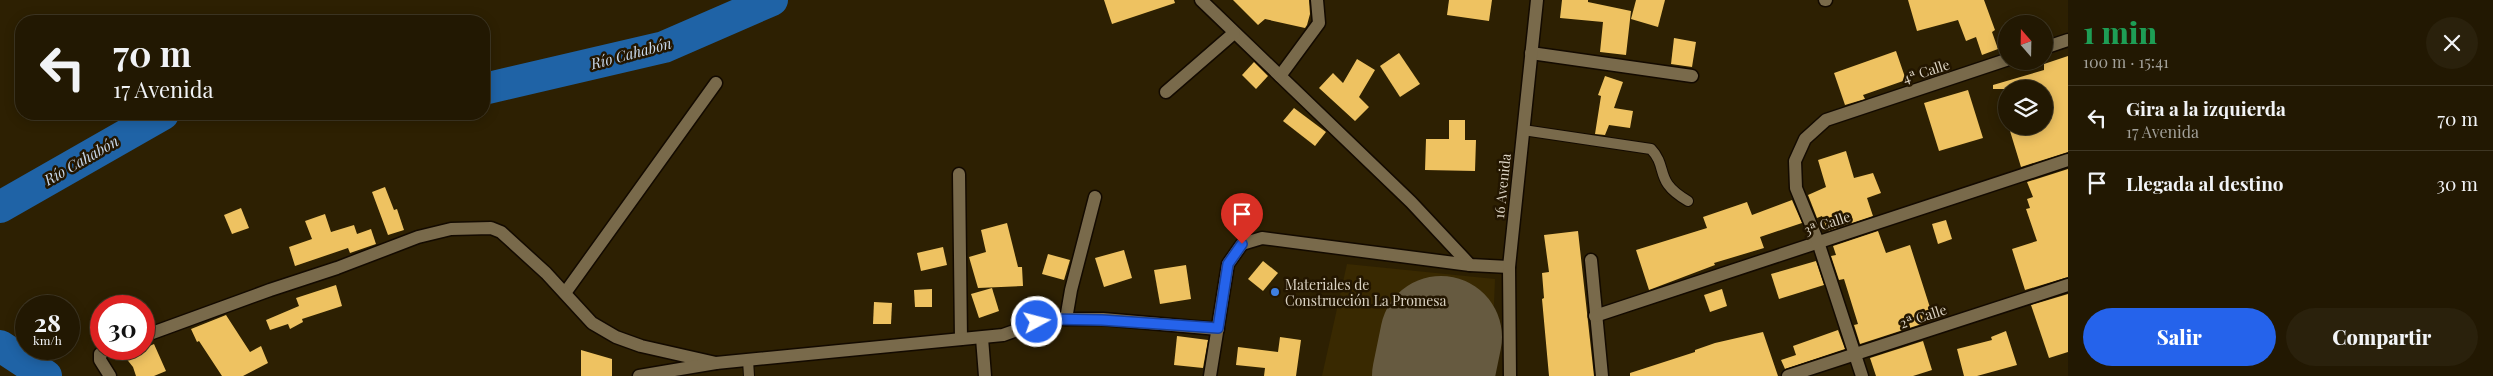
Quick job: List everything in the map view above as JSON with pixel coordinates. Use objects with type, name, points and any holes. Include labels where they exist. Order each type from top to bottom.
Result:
[{"type":"street","points":[[1201,0],[1411,202],[1470,265]]},
{"type":"street","points":[[1280,76],[1319,24],[1317,0]]},
{"type":"street","name":"16 Avenida","points":[[1510,376],[1508,267],[1537,0]]},
{"type":"street","points":[[1166,92],[1234,33]]},
{"type":"street","points":[[2053,45],[2068,40]]},
{"type":"street","points":[[1531,53],[1692,76]]},
{"type":"street","name":"4ª Calle","points":[[1862,376],[1818,242],[1796,188],[1795,161],[1804,138],[1826,120],[1998,63]]},
{"type":"street","points":[[565,293],[716,83]]},
{"type":"street","name":"3ª Calle","points":[[1595,316],[2068,160]]},
{"type":"street","points":[[959,174],[960,340]]},
{"type":"street","points":[[1066,319],[1071,290],[1096,197]]},
{"type":"street","points":[[155,332],[337,268],[418,237],[451,229],[491,228],[501,232],[546,273],[592,323],[616,337],[641,346],[716,363]]},
{"type":"street","points":[[1210,376],[1228,264],[1242,244],[1262,238],[1470,265],[1508,267]]},
{"type":"street","points":[[1591,260],[1602,376]]},
{"type":"street","name":"2ª Calle","points":[[1788,376],[2068,285]]},
{"type":"street","points":[[639,376],[716,363],[982,338],[1003,335],[1048,319],[1102,320],[1218,328]]},
{"type":"street","points":[[982,338],[985,376]]},
{"type":"street","points":[[100,360],[110,376]]},
{"type":"lane","points":[[1523,130],[1651,149],[1658,156],[1663,179],[1668,188],[1688,201]]},
{"type":"lane","points":[[748,360],[749,376]]},
{"type":"shaded area","points":[[1347,264],[1495,279],[1491,376],[1322,376]]},
{"type":"building","points":[[1104,0],[1174,0],[1175,3],[1112,24]]},
{"type":"building","points":[[1233,0],[1309,0],[1310,14],[1305,28],[1265,19],[1258,25]]},
{"type":"building","points":[[1449,0],[1492,0],[1489,21],[1447,15]]},
{"type":"building","points":[[1562,0],[1588,0],[1588,2],[1631,11],[1626,55],[1600,52],[1603,22],[1560,18]]},
{"type":"building","points":[[1636,0],[1665,0],[1658,27],[1631,19]]},
{"type":"building","points":[[1908,0],[1984,0],[1995,30],[1992,32],[1998,49],[1982,55],[1976,37],[1966,41],[1958,20],[1917,31]]},
{"type":"building","points":[[1674,38],[1696,42],[1692,67],[1671,64]]},
{"type":"building","points":[[1896,51],[1906,80],[1863,95],[1865,99],[1845,105],[1834,73]]},
{"type":"building","points":[[1399,53],[1420,84],[1400,97],[1380,66]]},
{"type":"building","points":[[2068,56],[2068,152],[2021,167],[2011,135],[2053,135],[2053,80],[2010,80],[2044,70],[2053,70],[2053,61]]},
{"type":"building","points":[[1357,59],[1375,70],[1359,97],[1369,107],[1355,121],[1319,88],[1333,73],[1343,83]]},
{"type":"building","points":[[1254,62],[1268,76],[1256,89],[1242,75]]},
{"type":"building","points":[[1605,76],[1623,82],[1614,108],[1633,111],[1630,128],[1609,125],[1605,135],[1595,134],[1601,96],[1598,95]]},
{"type":"building","points":[[1998,84],[1998,89],[1993,89],[1993,85]]},
{"type":"building","points":[[1968,90],[1983,138],[1939,151],[1924,103]]},
{"type":"building","points":[[1294,108],[1326,132],[1315,146],[1283,121]]},
{"type":"building","points":[[1449,120],[1465,120],[1465,140],[1476,140],[1475,171],[1425,170],[1426,139],[1449,139]]},
{"type":"building","points":[[1846,151],[1854,178],[1873,173],[1881,193],[1867,198],[1873,216],[1828,231],[1822,216],[1817,218],[1808,195],[1826,187],[1818,160]]},
{"type":"building","points":[[2068,169],[2068,277],[2025,290],[2012,249],[2037,241],[2026,209],[2030,208],[2027,199],[2033,197],[2027,182]]},
{"type":"building","points":[[385,187],[394,210],[397,209],[404,230],[388,235],[372,192]]},
{"type":"building","points":[[1792,200],[1802,223],[1760,237],[1764,248],[1714,263],[1715,265],[1649,290],[1636,250],[1707,228],[1703,217],[1747,202],[1752,215]]},
{"type":"building","points":[[241,208],[249,228],[232,234],[224,215]]},
{"type":"building","points":[[325,214],[331,232],[354,225],[357,234],[371,229],[376,244],[350,253],[348,248],[295,266],[289,247],[312,239],[305,221]]},
{"type":"building","points":[[1946,220],[1952,239],[1938,244],[1932,224]]},
{"type":"building","points":[[1007,223],[1018,267],[1022,267],[1023,286],[978,288],[969,257],[986,252],[981,230]]},
{"type":"building","points":[[1578,231],[1594,376],[1549,376],[1542,299],[1544,298],[1542,273],[1549,272],[1544,235]]},
{"type":"building","points":[[1878,231],[1886,253],[1910,245],[1934,320],[1860,344],[1854,325],[1858,324],[1844,279],[1839,280],[1831,256],[1836,255],[1833,246]]},
{"type":"building","points":[[943,247],[947,265],[921,271],[917,253]]},
{"type":"building","points":[[1124,250],[1132,278],[1104,287],[1095,258]]},
{"type":"building","points":[[1048,254],[1070,260],[1064,280],[1042,274]]},
{"type":"building","points":[[1263,261],[1278,273],[1263,291],[1248,279]]},
{"type":"building","points":[[1816,261],[1824,285],[1779,299],[1771,274]]},
{"type":"building","points":[[1186,265],[1191,299],[1160,304],[1154,270]]},
{"type":"building","points":[[336,285],[342,306],[302,319],[303,322],[290,329],[288,324],[270,330],[266,320],[299,306],[296,298]]},
{"type":"building","points":[[992,288],[999,311],[979,318],[971,294]]},
{"type":"building","points":[[932,289],[932,307],[915,307],[914,290]]},
{"type":"building","points":[[1722,289],[1727,306],[1710,312],[1704,295]]},
{"type":"building","points":[[2068,294],[2068,352],[2049,358],[2031,305]]},
{"type":"building","points":[[874,302],[892,303],[891,324],[873,324]]},
{"type":"building","points":[[226,315],[250,352],[261,346],[268,363],[243,376],[222,376],[199,341],[197,342],[191,329]]},
{"type":"building","points":[[1838,330],[1845,349],[1785,369],[1781,360],[1796,355],[1793,346]]},
{"type":"building","points":[[2006,331],[2017,365],[1977,376],[1964,376],[1957,349],[1992,340],[1991,337]]},
{"type":"building","points":[[1763,332],[1778,376],[1630,376],[1630,373],[1695,352],[1695,350],[1715,343]]},
{"type":"building","points":[[1177,336],[1208,340],[1203,368],[1174,365]]},
{"type":"building","points":[[1280,337],[1301,340],[1296,376],[1264,376],[1265,368],[1236,365],[1238,347],[1278,352]]},
{"type":"building","points":[[1923,341],[1932,370],[1913,376],[1876,376],[1870,358]]},
{"type":"building","points":[[155,346],[166,371],[154,376],[136,376],[133,367],[127,360],[155,360]]},
{"type":"building","points":[[581,350],[612,359],[612,376],[581,376]]},
{"type":"waterway","name":"Río Cahabón","points":[[490,88],[664,47],[772,0]]},
{"type":"waterway","name":"Río Cahabón","points":[[0,207],[152,120]]},
{"type":"waterway","name":"Río Cahabón","points":[[0,346],[46,376]]},
{"type":"runway","points":[[1433,376],[1441,337]]},
{"type":"place","name":"Materiales de Construcción La Promesa","points":[[1275,292]]},
{"type":"route","points":[[1037,322],[1048,319],[1102,320],[1218,328],[1228,264],[1242,244]]}]
